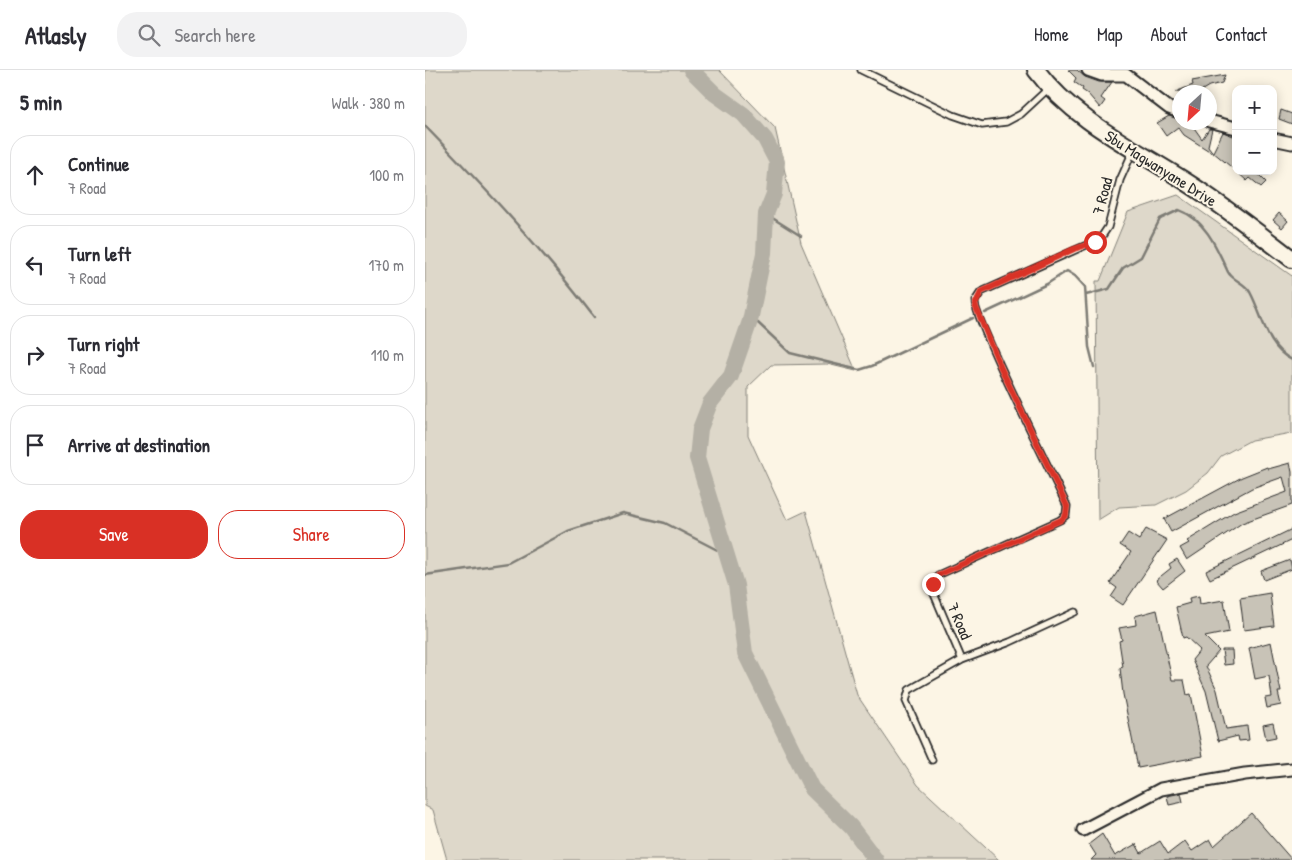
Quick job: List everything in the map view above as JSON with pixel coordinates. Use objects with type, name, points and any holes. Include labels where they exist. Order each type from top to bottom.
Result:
[{"type":"main road","name":"Sbu Magwanyane Drive","points":[[1036,70],[1049,88],[1074,111],[1133,151],[1211,198],[1292,259]]},
{"type":"street","points":[[1088,70],[1102,75],[1126,75],[1172,109]]},
{"type":"street","points":[[1217,123],[1232,127]]},
{"type":"street","points":[[1277,139],[1292,144]]},
{"type":"street","points":[[1083,830],[1161,789],[1245,774],[1292,769]]},
{"type":"lane","points":[[861,70],[953,115],[982,125],[1006,122],[1021,114],[1049,88]]},
{"type":"lane","name":"7 Road","points":[[962,660],[934,594],[933,584],[938,575],[1061,520],[1067,511],[1067,506],[1001,368],[977,313],[975,301],[981,292],[1100,239],[1108,227],[1120,180],[1133,151]]},
{"type":"lane","points":[[932,760],[906,701],[906,694],[914,685],[962,660],[1010,642],[1075,612]]},
{"type":"shaded area","points":[[425,70],[719,70],[775,128],[801,243],[856,371],[827,364],[771,365],[748,387],[748,435],[787,520],[806,511],[857,695],[918,785],[999,860],[447,860],[433,810],[425,806]]},
{"type":"shaded area","points":[[1178,195],[1292,276],[1292,433],[1251,440],[1221,456],[1208,473],[1186,490],[1156,505],[1119,507],[1098,520],[1096,281],[1100,281],[1128,212]]},
{"type":"building","points":[[1068,70],[1077,70],[1085,77],[1099,82],[1112,82],[1101,98],[1105,101],[1100,108],[1082,90],[1083,88],[1074,82],[1076,78]]},
{"type":"building","points":[[1225,75],[1222,83],[1213,85],[1193,85],[1192,81]]},
{"type":"building","points":[[1281,110],[1292,114],[1292,124],[1279,119]]},
{"type":"building","points":[[1169,116],[1172,117],[1172,130],[1174,130],[1166,136],[1157,123]]},
{"type":"building","points":[[1180,130],[1196,130],[1202,139],[1208,130],[1212,130],[1208,146],[1214,154],[1184,135]]},
{"type":"building","points":[[1223,132],[1232,135],[1232,168],[1213,152]]},
{"type":"building","points":[[1240,175],[1259,175],[1266,182],[1261,187],[1250,178],[1247,181]]},
{"type":"building","points":[[1279,213],[1288,221],[1282,228],[1273,220]]},
{"type":"building","points":[[1290,463],[1292,472],[1292,505],[1242,523],[1187,560],[1180,548],[1189,543],[1187,541],[1234,512],[1287,492],[1283,477],[1252,488],[1171,532],[1164,519],[1242,477],[1267,467],[1268,469]]},
{"type":"building","points":[[1146,529],[1167,540],[1123,605],[1111,597],[1117,588],[1110,583],[1131,552],[1120,545],[1128,533],[1139,540]]},
{"type":"building","points":[[1292,529],[1292,540],[1210,579],[1206,571]]},
{"type":"building","points":[[1177,559],[1185,571],[1163,588],[1156,580],[1171,568],[1169,564]]},
{"type":"building","points":[[1290,560],[1292,569],[1264,580],[1261,571]]},
{"type":"building","points":[[1270,593],[1274,626],[1244,630],[1240,598]]},
{"type":"building","points":[[1199,596],[1200,604],[1224,600],[1229,632],[1205,637],[1219,651],[1206,666],[1217,690],[1226,729],[1247,726],[1249,740],[1239,741],[1238,736],[1218,741],[1206,691],[1192,660],[1200,650],[1186,637],[1183,638],[1176,607],[1190,603],[1189,598]]},
{"type":"building","points":[[1157,610],[1172,680],[1184,680],[1187,695],[1191,694],[1203,756],[1138,768],[1123,694],[1120,668],[1123,667],[1119,641],[1122,640],[1119,628],[1136,625],[1135,616]]},
{"type":"building","points":[[1271,642],[1281,692],[1278,692],[1281,705],[1267,708],[1265,698],[1272,697],[1269,676],[1255,679],[1249,648]]},
{"type":"building","points":[[1222,650],[1232,650],[1233,664],[1224,665]]},
{"type":"building","points":[[1273,723],[1276,737],[1266,739],[1263,725]]},
{"type":"building","points":[[1181,793],[1183,802],[1169,805],[1167,796]]},
{"type":"building","points":[[1251,813],[1292,860],[1091,860],[1096,855],[1089,844],[1102,834],[1115,856],[1136,844],[1141,853],[1160,841],[1168,854],[1185,841],[1192,851],[1210,839],[1214,846]]},
{"type":"waterway","points":[[691,70],[715,94],[743,114],[765,139],[777,162],[774,194],[766,214],[764,253],[750,321],[731,376],[710,403],[700,429],[697,458],[736,585],[745,653],[812,789],[851,827],[876,860]]},
{"type":"waterway","points":[[425,126],[513,219],[594,317]]},
{"type":"waterway","points":[[1086,295],[1109,289],[1123,268],[1141,257],[1160,219],[1179,210],[1188,214],[1203,227],[1215,244],[1230,275],[1250,292],[1266,330],[1276,347],[1292,360]]},
{"type":"waterway","points":[[766,214],[801,236]]},
{"type":"waterway","points":[[985,313],[1047,284],[1067,271],[1075,276],[1085,287],[1089,347],[1094,367]]},
{"type":"waterway","points":[[750,321],[758,323],[790,353],[859,370],[872,366],[973,318]]},
{"type":"waterway","points":[[425,575],[508,563],[568,531],[623,513],[665,523],[727,555]]},
{"type":"route","points":[[933,584],[938,575],[1061,520],[1066,515],[1067,506],[1001,368],[977,313],[975,301],[981,292],[1074,249],[1095,242]]}]
